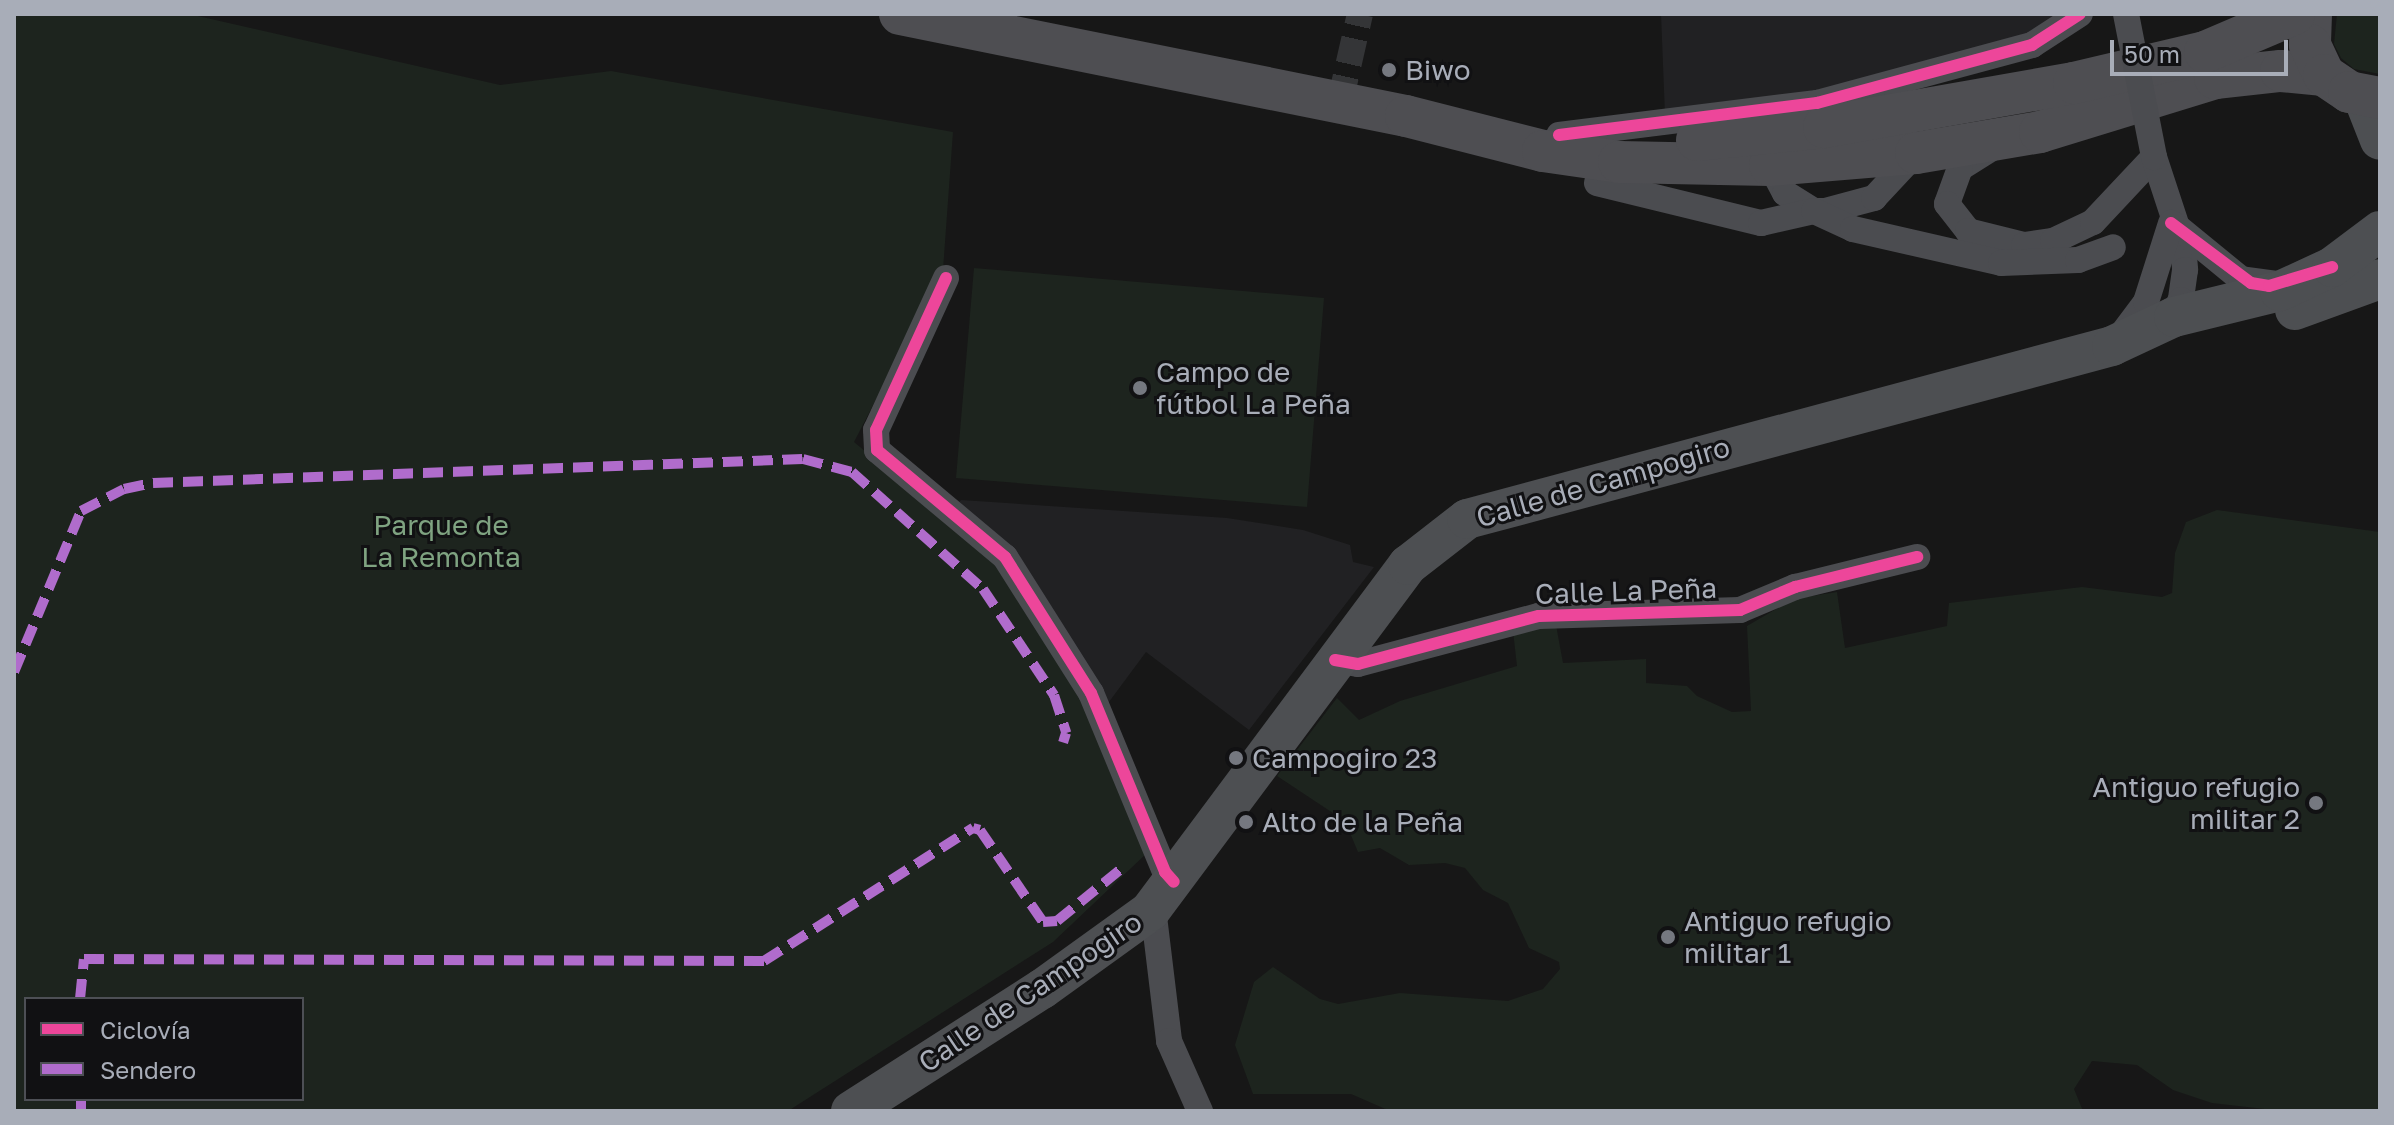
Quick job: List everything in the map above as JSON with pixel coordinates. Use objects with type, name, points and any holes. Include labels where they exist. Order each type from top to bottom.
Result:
[{"type":"highway","points":[[900,14],[1406,116],[1543,151],[1619,162],[1770,165],[1838,128],[1916,153],[2040,132],[2215,78],[2281,71],[2324,75],[2372,98]]},
{"type":"highway","points":[[1406,116],[1559,135],[1712,141],[1838,128],[2074,83],[2205,52],[2294,14]]},
{"type":"highway","points":[[2311,14],[2310,45],[2324,75]]},
{"type":"main road","points":[[2372,98],[2380,140]]},
{"type":"main road","name":"Calle de Campogiro","points":[[2126,346],[2174,317],[2280,291],[2332,267],[2380,231]]},
{"type":"main road","name":"Calle de Campogiro","points":[[851,1111],[1042,989],[1163,895],[1408,565],[1467,519],[2126,346],[2182,340],[2301,308],[2380,279]]},
{"type":"street","points":[[1850,207],[1838,128],[2032,45],[2080,14]]},
{"type":"street","points":[[2126,14],[2154,157],[2171,223],[2183,245],[2185,270],[2174,317]]},
{"type":"street","points":[[2040,132],[1999,144],[1960,168],[1947,204],[1968,231],[2024,245],[2065,236],[2109,208],[2154,157]]},
{"type":"street","points":[[1597,183],[1761,223],[1814,211],[1850,207],[1874,198],[1916,153]]},
{"type":"street","points":[[1770,165],[1785,193],[1853,229],[2001,263],[2078,260],[2113,247]]},
{"type":"street","points":[[2171,223],[2251,283],[2269,286],[2332,267]]},
{"type":"street","points":[[2126,346],[2146,302],[2171,223]]},
{"type":"street","points":[[946,278],[876,430],[877,450],[1005,557],[1091,693],[1159,858],[1169,1041],[1200,1111]]},
{"type":"street","name":"Calle La Peña","points":[[1335,660],[1358,664],[1539,616],[1740,610],[1795,587],[1917,557]]},
{"type":"shaded area","points":[[1661,14],[2056,14],[2042,27],[1990,47],[1866,82],[1665,115]]},
{"type":"shaded area","points":[[961,500],[1227,518],[1303,530],[1350,545],[1353,562],[1374,567],[1249,730],[1146,652],[1103,710],[953,509]]},
{"type":"green space","name":"Parque de La Remonta","points":[[14,14],[189,14],[500,85],[611,71],[953,132],[943,270],[854,442],[1000,563],[1068,670],[1148,852],[1053,942],[788,1111],[14,1111]]},
{"type":"green space","points":[[2337,14],[2380,14],[2380,74],[2354,69],[2341,58],[2334,44]]},
{"type":"green space","name":"Campo de fútbol La Peña","points":[[974,268],[1324,298],[1307,507],[956,478]]},
{"type":"green space","points":[[2217,510],[2380,532],[2380,1111],[2282,1111],[2212,1103],[2173,1090],[2137,1065],[2092,1061],[2074,1089],[2083,1111],[1390,1111],[1351,1094],[1253,1094],[1235,1045],[1254,982],[1273,967],[1320,999],[1338,1004],[1400,993],[1508,1001],[1543,989],[1560,969],[1559,962],[1529,948],[1508,903],[1483,890],[1465,868],[1445,863],[1409,865],[1380,848],[1358,852],[1345,821],[1277,776],[1337,698],[1359,720],[1400,701],[1517,666],[1513,631],[1556,625],[1563,663],[1646,659],[1646,683],[1687,686],[1697,696],[1732,712],[1751,711],[1747,626],[1793,599],[1837,592],[1845,648],[1947,626],[1949,603],[2082,587],[2162,597],[2172,593],[2175,553],[2186,522]]},
{"type":"tunnel","points":[[1340,102],[1360,14]]},
{"type":"marked path","points":[[14,672],[81,511],[124,489],[153,483],[803,459],[852,472],[983,589],[1054,695],[1066,733],[1063,743]]},
{"type":"marked path","points":[[80,997],[84,959],[764,961],[973,828],[980,830],[1043,922],[1057,921],[1126,865]]},
{"type":"marked path","points":[[81,1101],[81,1111]]},
{"type":"cycle path","points":[[1559,135],[1817,103],[2032,45],[2080,14]]},
{"type":"cycle path","points":[[2171,223],[2251,283],[2269,286],[2332,267]]},
{"type":"cycle path","points":[[946,278],[876,430],[877,450],[1005,557],[1091,693],[1165,872],[1174,882]]},
{"type":"cycle path","points":[[1335,660],[1358,664],[1539,616],[1740,610],[1795,587],[1917,557]]},
{"type":"place","name":"Biwo","points":[[1389,70]]},
{"type":"place","name":"Campo de fútbol La Peña","points":[[1140,388]]},
{"type":"place","name":"Campogiro 23","points":[[1236,758]]},
{"type":"place","name":"Antiguo refugio militar 2","points":[[2316,803]]},
{"type":"place","name":"Alto de la Peña","points":[[1246,822]]},
{"type":"place","name":"Antiguo refugio militar 1","points":[[1668,937]]}]
